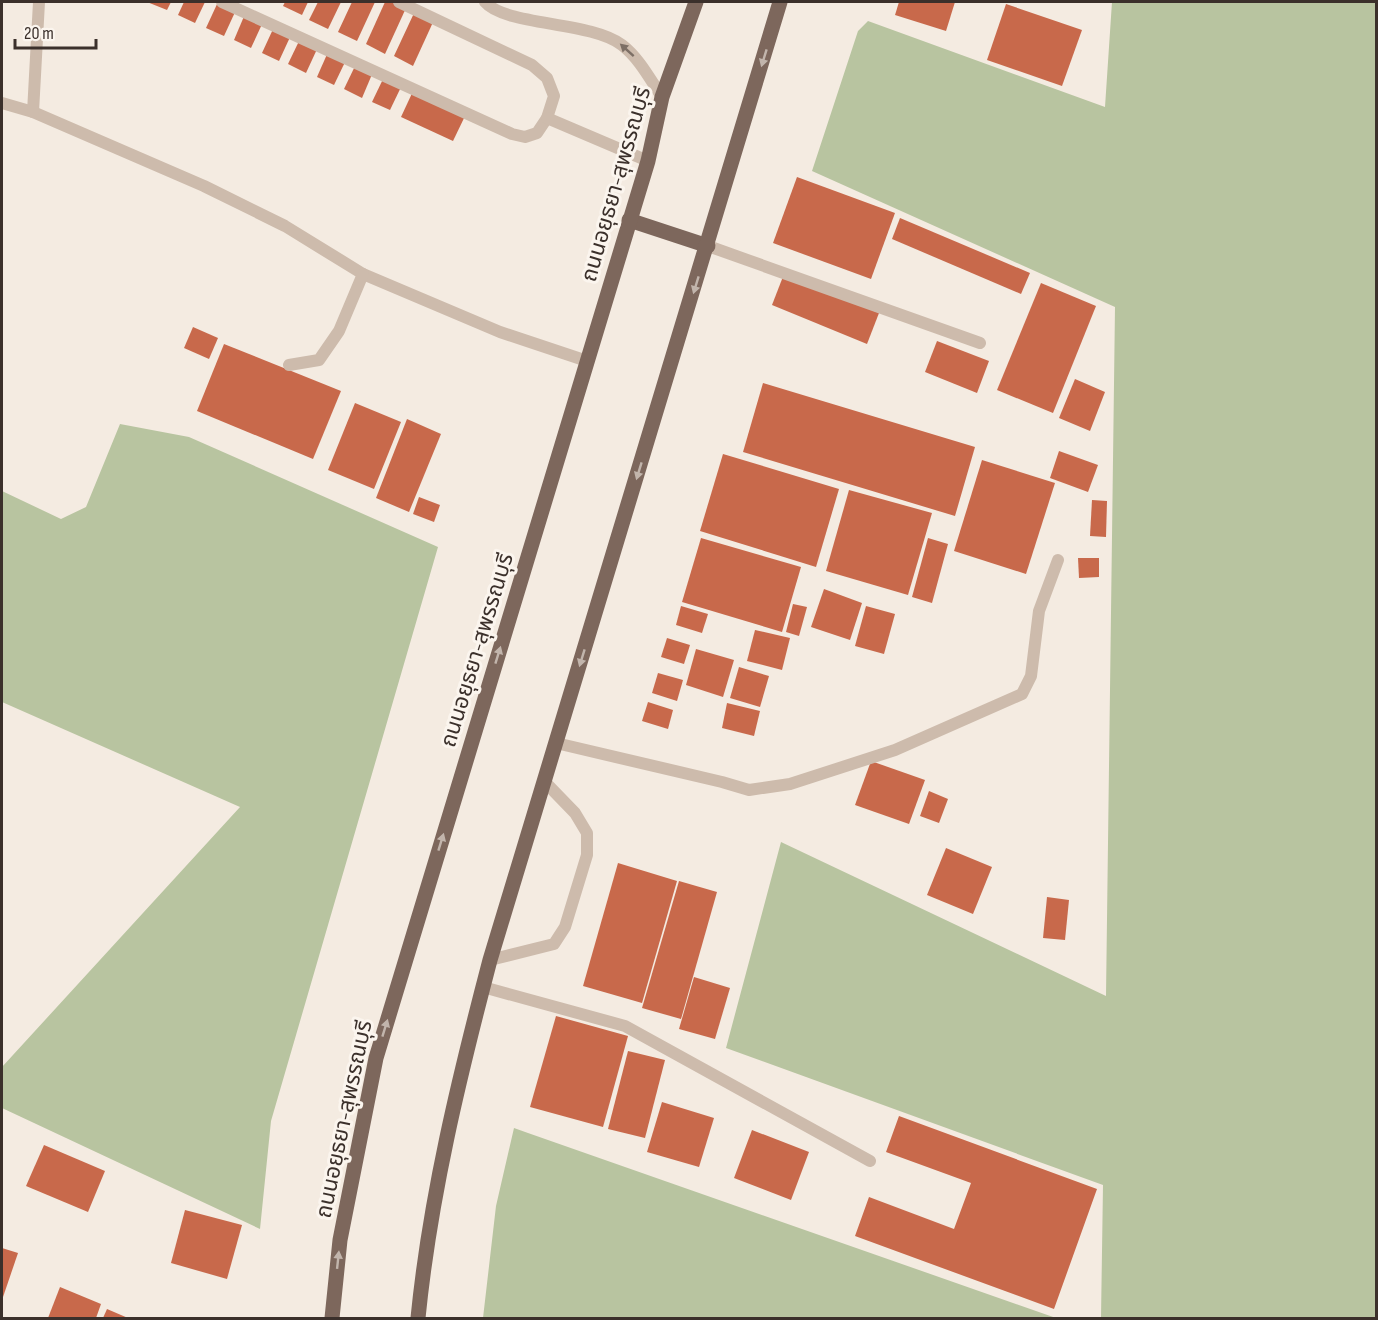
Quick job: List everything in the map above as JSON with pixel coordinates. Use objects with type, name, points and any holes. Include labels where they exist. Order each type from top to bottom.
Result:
[{"type":"main road","name":"ถนนอยุธยา-สุพรรณบุรี","points":[[332,1318],[340,1240],[376,1058],[648,160],[662,97],[696,2]]},
{"type":"main road","points":[[418,1318],[423,1269],[456,1092],[490,960],[780,2]]},
{"type":"main road","points":[[629,220],[708,246]]},
{"type":"lane","points":[[33,112],[39,2]]},
{"type":"lane","points":[[222,2],[512,135],[525,137],[537,133],[547,118],[554,96],[547,78],[532,65],[399,2]]},
{"type":"lane","points":[[485,2],[489,7],[518,17],[600,33],[622,45],[638,61],[662,97]]},
{"type":"lane","points":[[2,103],[33,112],[204,186],[285,226],[363,274],[500,332],[587,361]]},
{"type":"lane","points":[[547,118],[648,160]]},
{"type":"lane","points":[[708,246],[980,343]]},
{"type":"lane","points":[[289,365],[319,360],[339,331],[363,274]]},
{"type":"lane","points":[[556,743],[749,790],[790,784],[895,750],[1022,694],[1031,676],[1038,611],[1058,560]]},
{"type":"lane","points":[[490,960],[554,944],[565,927],[587,855],[587,833],[576,813],[544,781]]},
{"type":"lane","points":[[483,987],[625,1026],[870,1161]]},
{"type":"green space","points":[[1112,2],[1376,2],[1376,1318],[1101,1318],[1103,1185],[726,1048],[781,842],[1106,996],[1115,307],[812,171],[858,31],[868,21],[1105,107]]},
{"type":"green space","points":[[120,424],[189,437],[438,547],[271,1121],[260,1229],[2,1108],[2,1067],[240,807],[2,702],[2,491],[61,519],[86,507]]},
{"type":"green space","points":[[514,1128],[1056,1318],[483,1318],[496,1206]]},
{"type":"building","points":[[147,2],[171,2],[167,10]]},
{"type":"building","points":[[184,2],[205,2],[195,23],[178,15]]},
{"type":"building","points":[[218,2],[236,10],[224,36],[206,28]]},
{"type":"building","points":[[285,2],[308,2],[302,15],[283,6]]},
{"type":"building","points":[[318,2],[341,2],[328,29],[309,20]]},
{"type":"building","points":[[352,2],[375,2],[357,41],[338,32]]},
{"type":"building","points":[[385,2],[392,2],[406,8],[385,54],[366,44]]},
{"type":"building","points":[[899,2],[955,2],[946,31],[895,15]]},
{"type":"building","points":[[1006,4],[1082,30],[1062,86],[987,60]]},
{"type":"building","points":[[415,11],[434,20],[413,66],[394,56]]},
{"type":"building","points":[[245,14],[263,22],[251,48],[234,40]]},
{"type":"building","points":[[274,27],[291,35],[279,61],[262,53]]},
{"type":"building","points":[[300,39],[318,47],[306,73],[288,64]]},
{"type":"building","points":[[328,52],[346,60],[334,85],[317,77]]},
{"type":"building","points":[[356,64],[373,72],[362,98],[344,89]]},
{"type":"building","points":[[384,77],[402,85],[390,110],[372,102]]},
{"type":"building","points":[[414,89],[466,114],[453,141],[401,117]]},
{"type":"building","points":[[797,177],[895,213],[871,279],[773,243]]},
{"type":"building","points":[[900,218],[1030,273],[1021,294],[892,239]]},
{"type":"building","points":[[784,274],[879,313],[867,344],[772,305]]},
{"type":"building","points":[[1041,283],[1096,306],[1053,413],[997,390]]},
{"type":"building","points":[[193,327],[218,338],[209,359],[184,348]]},
{"type":"building","points":[[937,341],[989,361],[977,393],[925,372]]},
{"type":"building","points":[[224,344],[341,391],[313,459],[197,411]]},
{"type":"building","points":[[1075,379],[1105,392],[1090,431],[1059,418]]},
{"type":"building","points":[[763,383],[975,447],[955,516],[743,452]]},
{"type":"building","points":[[355,403],[401,422],[374,489],[328,470]]},
{"type":"building","points":[[407,419],[441,434],[409,512],[376,498]]},
{"type":"building","points":[[1059,451],[1098,465],[1088,492],[1050,478]]},
{"type":"building","points":[[723,454],[839,489],[816,567],[700,531]]},
{"type":"building","points":[[982,460],[1055,483],[1026,574],[954,551]]},
{"type":"building","points":[[849,490],[932,513],[908,595],[826,571]]},
{"type":"building","points":[[419,497],[440,505],[434,522],[413,514]]},
{"type":"building","points":[[1092,500],[1107,501],[1106,537],[1090,536]]},
{"type":"building","points":[[701,538],[801,567],[782,632],[682,602]]},
{"type":"building","points":[[928,538],[948,544],[932,603],[912,597]]},
{"type":"building","points":[[1078,558],[1099,558],[1099,577],[1079,578]]},
{"type":"building","points":[[824,589],[862,603],[850,640],[811,627]]},
{"type":"building","points":[[793,604],[807,607],[799,636],[786,632]]},
{"type":"building","points":[[681,606],[708,614],[702,633],[676,625]]},
{"type":"building","points":[[866,606],[895,614],[884,654],[855,646]]},
{"type":"building","points":[[755,630],[790,638],[782,670],[747,661]]},
{"type":"building","points":[[667,638],[690,645],[684,664],[661,657]]},
{"type":"building","points":[[696,649],[734,660],[723,697],[686,685]]},
{"type":"building","points":[[739,667],[769,676],[760,707],[730,698]]},
{"type":"building","points":[[658,673],[683,680],[677,701],[652,693]]},
{"type":"building","points":[[648,702],[673,710],[668,729],[642,721]]},
{"type":"building","points":[[727,703],[760,711],[754,736],[722,728]]},
{"type":"building","points":[[871,761],[925,780],[909,824],[855,805]]},
{"type":"building","points":[[929,791],[948,799],[939,823],[920,816]]},
{"type":"building","points":[[946,848],[992,867],[973,914],[927,895]]},
{"type":"building","points":[[618,863],[677,881],[642,1003],[583,986]]},
{"type":"building","points":[[679,881],[717,892],[681,1019],[642,1008]]},
{"type":"building","points":[[1047,897],[1069,900],[1065,940],[1043,938]]},
{"type":"building","points":[[694,977],[730,988],[715,1039],[679,1029]]},
{"type":"building","points":[[556,1016],[628,1036],[603,1127],[530,1107]]},
{"type":"building","points":[[628,1051],[665,1060],[645,1138],[608,1129]]},
{"type":"building","points":[[662,1102],[714,1118],[699,1167],[647,1152]]},
{"type":"building","points":[[899,1116],[1097,1189],[1054,1309],[855,1236],[869,1197],[954,1229],[971,1183],[886,1152]]},
{"type":"building","points":[[752,1130],[809,1152],[791,1200],[734,1178]]},
{"type":"building","points":[[44,1145],[105,1171],[88,1212],[26,1186]]},
{"type":"building","points":[[185,1210],[242,1225],[227,1279],[171,1263]]},
{"type":"building","points":[[2,1248],[18,1253],[2,1300]]},
{"type":"building","points":[[60,1287],[101,1304],[96,1318],[48,1318]]},
{"type":"building","points":[[107,1309],[128,1318],[103,1318]]}]
